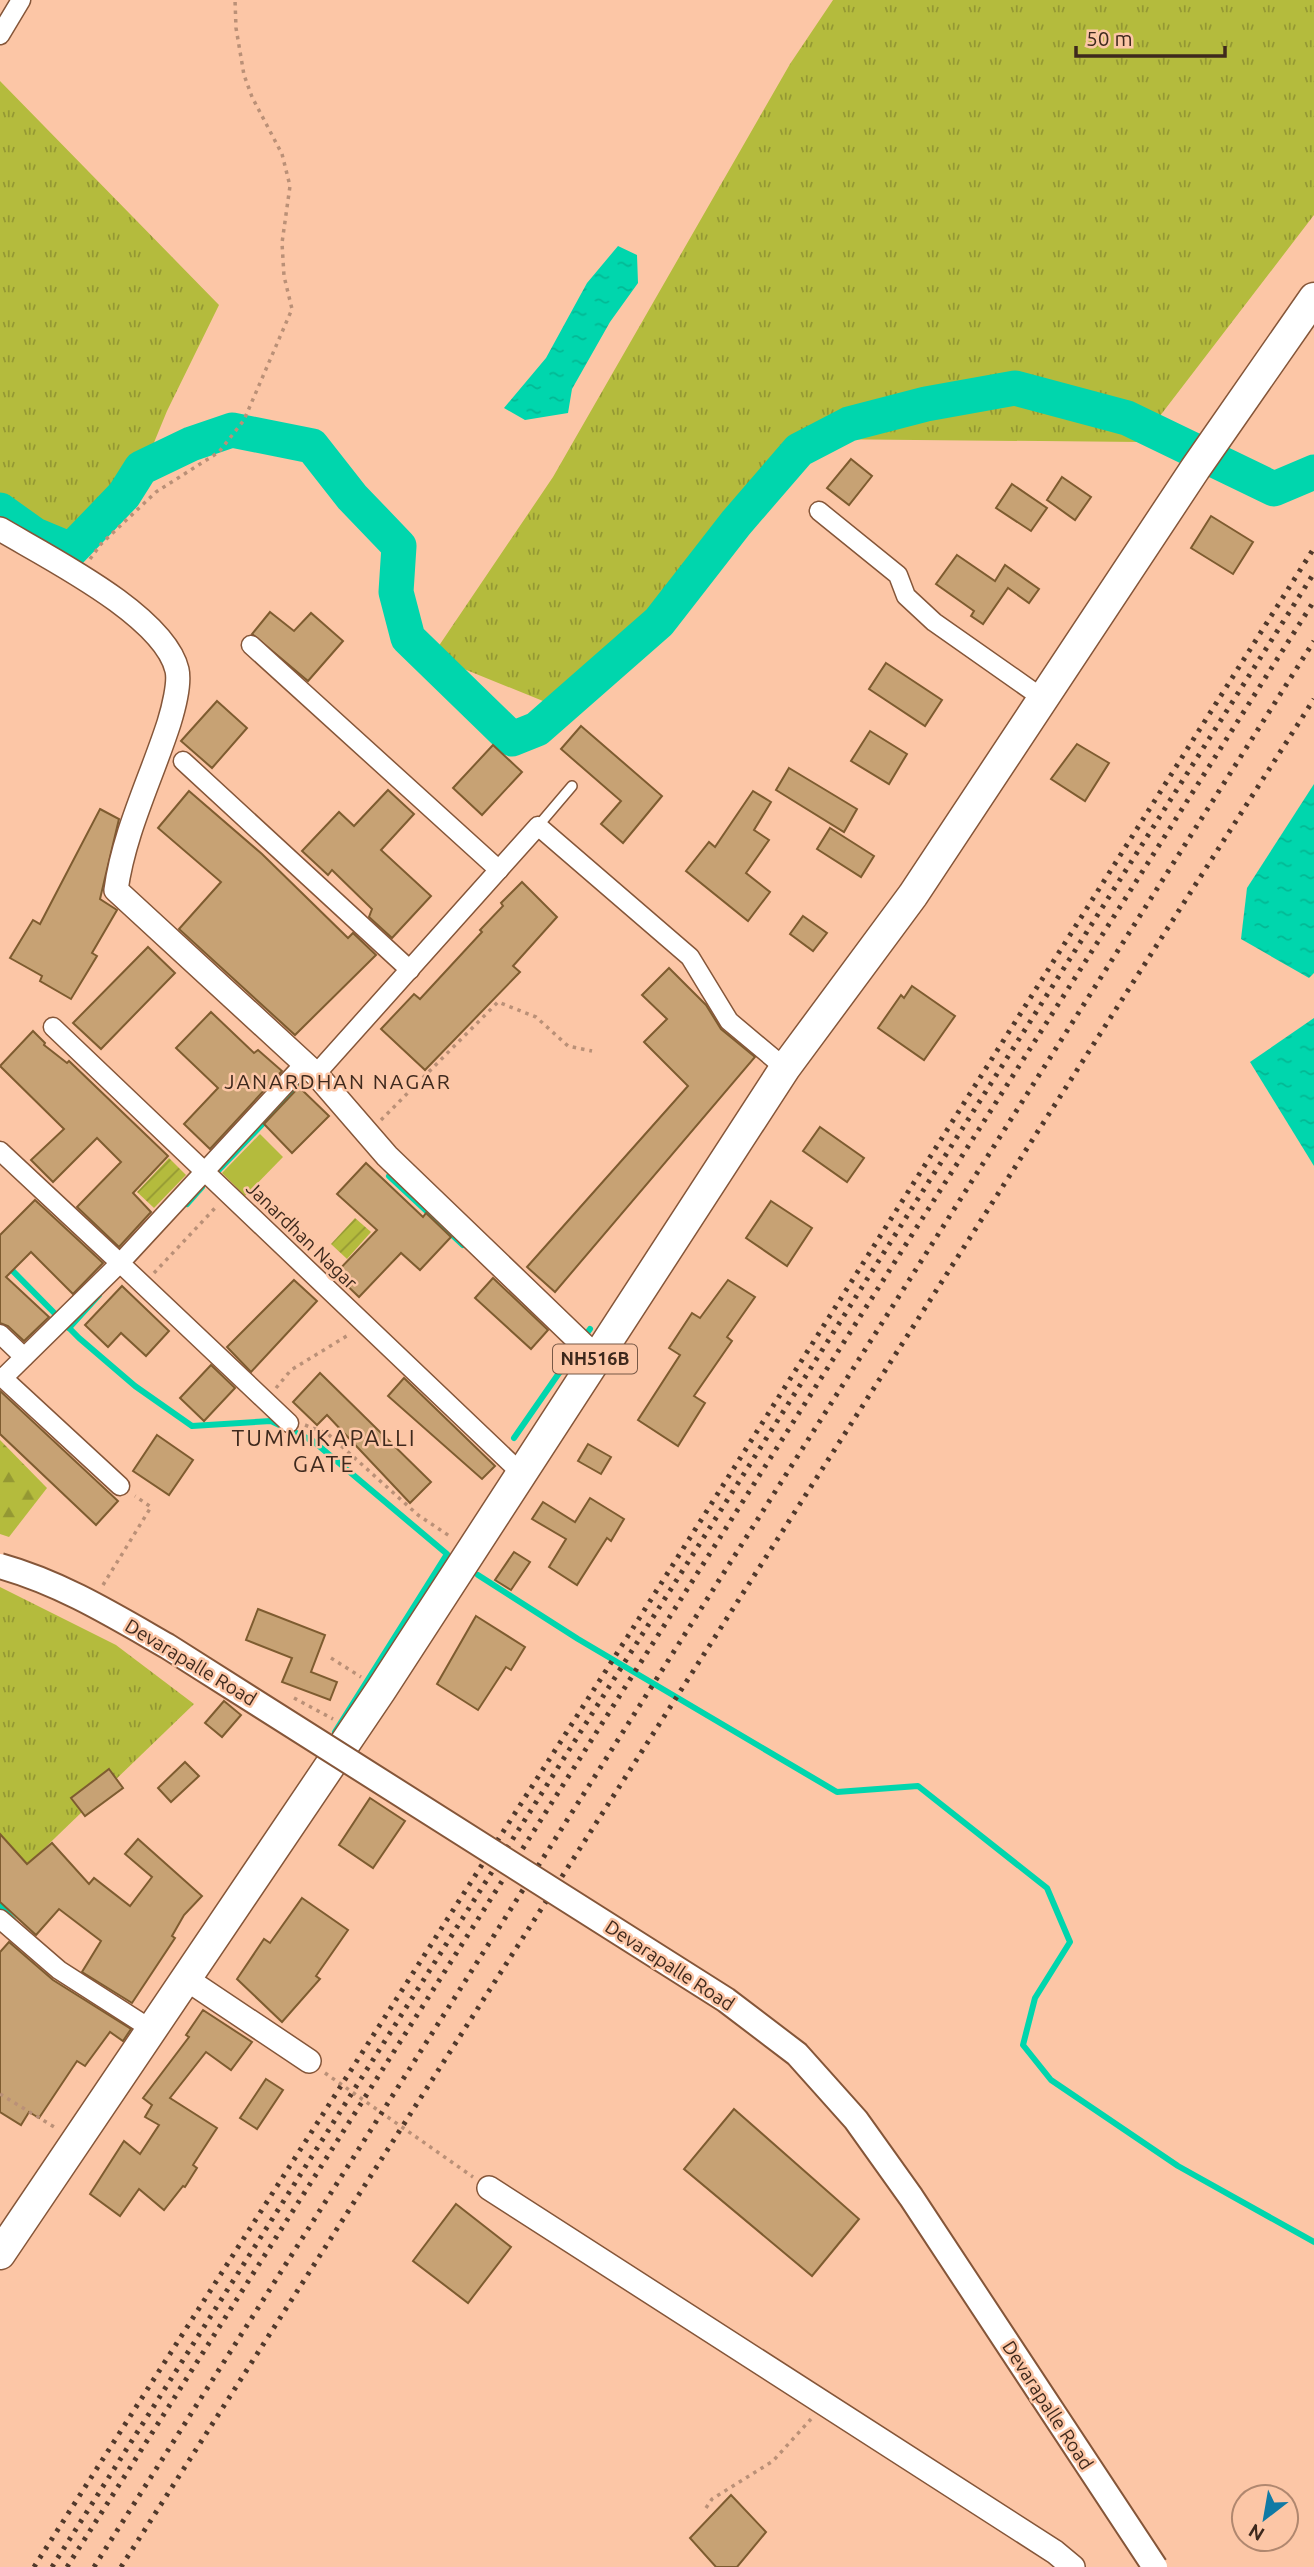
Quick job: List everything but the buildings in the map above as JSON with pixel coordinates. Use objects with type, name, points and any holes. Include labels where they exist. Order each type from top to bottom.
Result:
[{"type":"highway","name":"NH516B","points":[[0,2254],[381,1690],[785,1068],[913,895],[1045,700],[1195,469],[1314,298]]},
{"type":"main road","name":"Devarapalle Road","points":[[0,1566],[36,1576],[90,1602],[167,1646],[726,2000],[797,2054],[856,2120],[911,2197],[1155,2567]]},
{"type":"street","points":[[0,35],[21,0]]},
{"type":"street","points":[[819,512],[898,575],[906,596],[934,622],[1045,700]]},
{"type":"street","points":[[0,529],[111,596],[162,641],[177,671],[170,720],[128,835],[116,891],[311,1069],[387,1156],[596,1357]]},
{"type":"street","points":[[251,645],[499,870]]},
{"type":"street","points":[[183,761],[410,970]]},
{"type":"street","points":[[120,1486],[3,1378],[120,1263],[205,1172],[410,970],[538,826],[690,957],[729,1021],[785,1068]]},
{"type":"street","name":"Janardhan Nagar","points":[[53,1027],[521,1473]]},
{"type":"street","points":[[0,1151],[289,1423]]},
{"type":"street","points":[[0,1334],[24,1357]]},
{"type":"street","points":[[0,1919],[59,1970],[151,2029]]},
{"type":"street","points":[[185,1978],[309,2061]]},
{"type":"street","points":[[489,2188],[1073,2567]]},
{"type":"lane","points":[[538,826],[572,786]]},
{"type":"path","points":[[78,575],[101,544],[156,492],[219,452],[244,420],[292,309],[282,243],[290,187],[282,153],[252,97],[244,75],[236,28],[235,0]]},
{"type":"path","points":[[368,1134],[498,1002],[536,1017],[568,1046],[592,1051]]},
{"type":"path","points":[[143,1284],[229,1194]]},
{"type":"path","points":[[266,1401],[291,1370],[342,1338],[359,1330],[376,1335]]},
{"type":"path","points":[[289,1423],[309,1425],[327,1434],[418,1515],[471,1550]]},
{"type":"path","points":[[114,1592],[103,1586],[151,1507],[120,1486]]},
{"type":"path","points":[[331,1658],[381,1690]]},
{"type":"path","points":[[287,1694],[353,1730]]},
{"type":"path","points":[[309,2061],[489,2188]]},
{"type":"path","points":[[0,2094],[75,2141]]},
{"type":"path","points":[[706,2508],[712,2499],[773,2461],[825,2405]]},
{"type":"green space","points":[[833,0],[1314,0],[1314,215],[1140,442],[813,439],[575,714],[432,656],[553,477],[790,64]]},
{"type":"green space","points":[[0,81],[219,305],[167,411],[132,496],[79,563],[0,503]]},
{"type":"green space","points":[[260,1134],[283,1157],[245,1196],[222,1173]]},
{"type":"green space","points":[[169,1158],[186,1175],[154,1208],[137,1192]]},
{"type":"green space","points":[[355,1218],[371,1232],[347,1259],[331,1244]]},
{"type":"green space","points":[[0,1440],[47,1488],[9,1537],[0,1534]]},
{"type":"green space","points":[[0,1587],[116,1645],[194,1704],[0,1891]]},
{"type":"water","points":[[618,246],[637,255],[638,283],[610,322],[572,389],[568,413],[525,420],[504,408],[546,358],[587,283]]},
{"type":"water","points":[[1314,784],[1314,973],[1309,978],[1241,939],[1247,888]]},
{"type":"water","points":[[1314,1018],[1314,1166],[1250,1062]]},
{"type":"waterway","points":[[0,510],[35,535],[71,550],[124,495],[141,468],[191,444],[232,430],[312,446],[352,497],[399,546],[396,592],[408,638],[512,739],[537,729],[659,622],[736,523],[799,450],[849,424],[926,404],[1015,388],[1127,418],[1274,489],[1314,472]]},
{"type":"waterway","points":[[216,1173],[304,1080]]},
{"type":"waterway","points":[[389,1176],[463,1245]]},
{"type":"waterway","points":[[187,1204],[202,1187]]},
{"type":"waterway","points":[[0,1258],[79,1338],[135,1386],[192,1426],[271,1421],[313,1441],[447,1554],[335,1732]]},
{"type":"waterway","points":[[69,1328],[99,1295]]},
{"type":"waterway","points":[[587,1333],[590,1329]]},
{"type":"waterway","points":[[514,1438],[575,1350],[571,1345]]},
{"type":"waterway","points":[[478,1575],[578,1639],[837,1792],[918,1786],[1047,1888],[1070,1942],[1035,1998],[1023,2045],[1051,2080],[1178,2166],[1314,2242]]},
{"type":"waterway","points":[[0,1906],[13,1920]]},
{"type":"railway","points":[[34,2567],[628,1636],[1314,548]]},
{"type":"railway","points":[[52,2567],[1314,573]]},
{"type":"railway","points":[[67,2567],[1314,601]]},
{"type":"railway","points":[[94,2567],[1314,641]]},
{"type":"railway","points":[[121,2567],[1314,699]]},
{"type":"district","name":"JANARDHAN NAGAR","points":[[338,1082]]},
{"type":"district","name":"TUMMIKAPALLI GATE","points":[[324,1451]]}]
